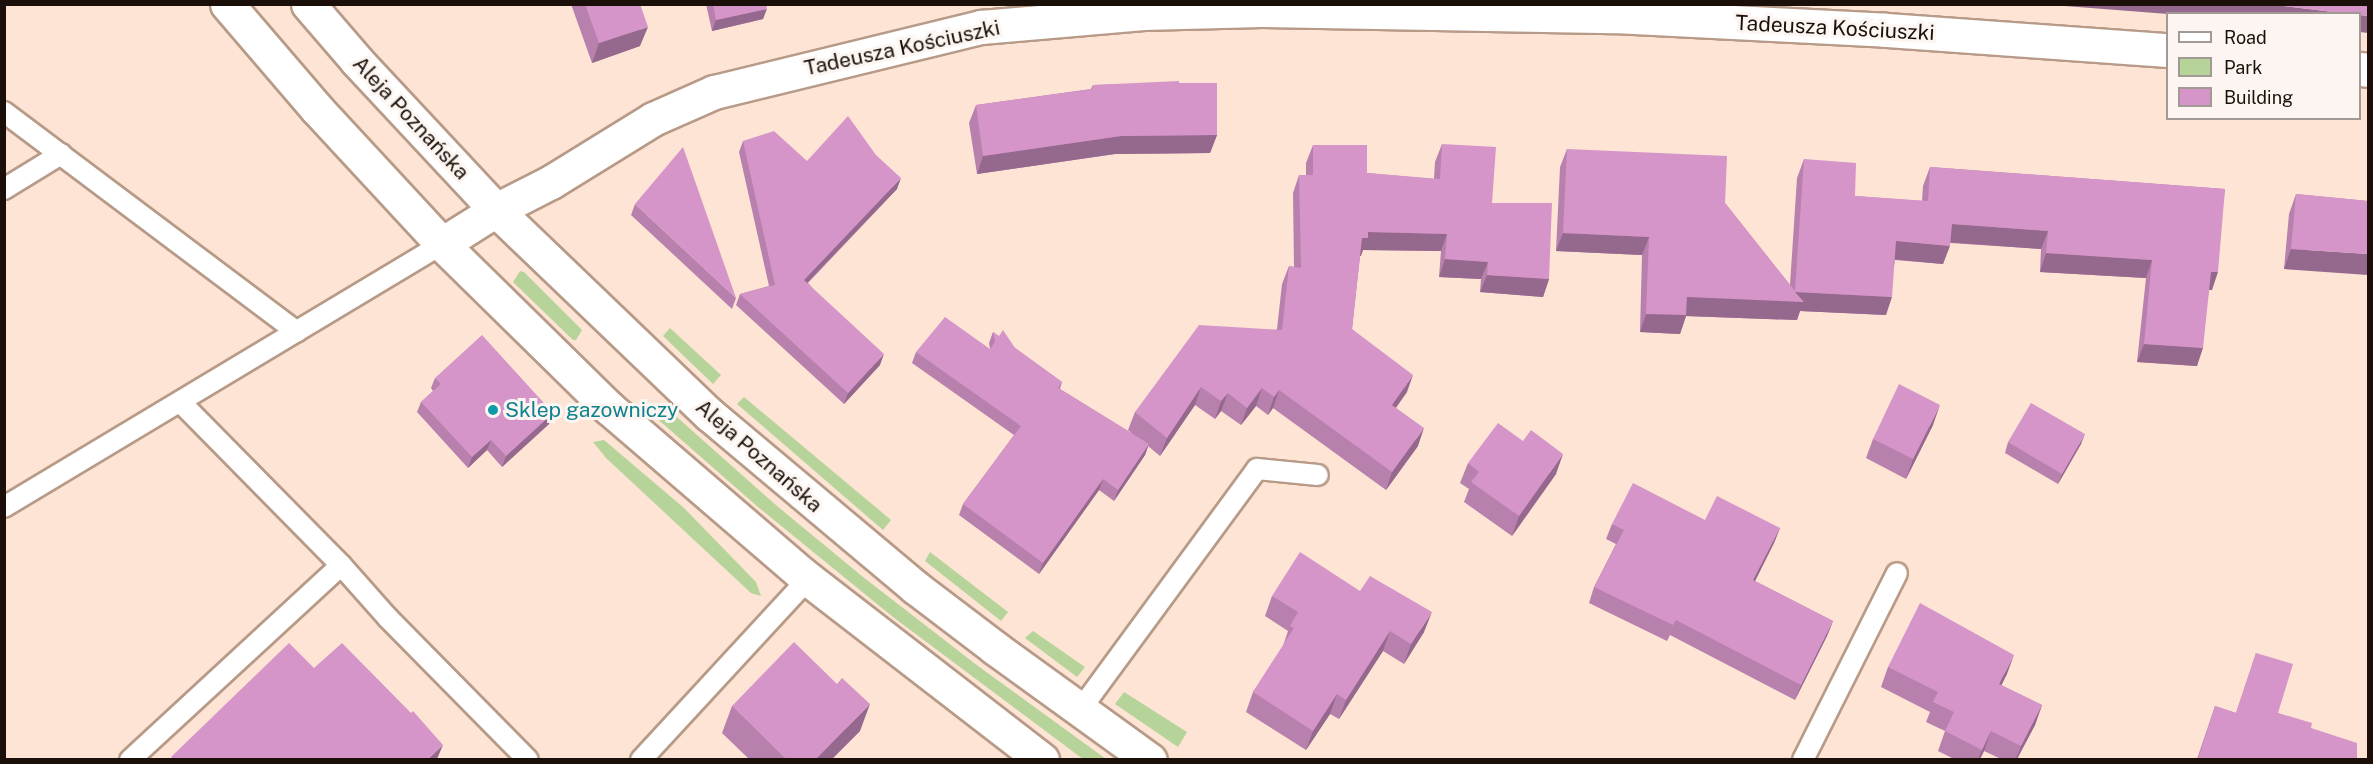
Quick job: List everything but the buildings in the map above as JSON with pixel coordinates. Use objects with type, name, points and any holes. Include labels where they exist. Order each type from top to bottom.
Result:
[{"type":"main road","points":[[226,4],[325,117],[442,244],[609,408],[808,579],[1031,756]]},
{"type":"main road","name":"Aleja Poznańska","points":[[308,4],[357,61],[496,210],[710,415],[793,487],[915,587],[1080,710],[1150,759]]},
{"type":"main road","name":"Tadeusza Kościuszki","points":[[442,244],[496,210],[551,182],[653,119],[714,92],[980,16],[1262,10],[1614,16],[1886,30],[2166,50]]},
{"type":"lane","points":[[4,112],[297,332]]},
{"type":"lane","points":[[4,189],[61,154]]},
{"type":"lane","points":[[4,507],[442,244]]},
{"type":"lane","points":[[180,402],[341,565],[388,618],[528,759]]},
{"type":"lane","points":[[1080,710],[1257,469],[1318,475]]},
{"type":"lane","points":[[130,759],[341,565]]},
{"type":"lane","points":[[1803,759],[1897,573]]},
{"type":"lane","points":[[641,759],[808,579]]},
{"type":"green space","points":[[520,271],[524,272],[582,330],[576,340],[573,340],[513,282]]},
{"type":"green space","points":[[670,328],[721,375],[713,384],[663,336]]},
{"type":"green space","points":[[744,397],[891,520],[883,530],[737,404]]},
{"type":"green space","points":[[661,403],[777,506],[863,577],[978,666],[1106,759],[1083,759],[893,617],[758,507],[653,415],[652,412]]},
{"type":"green space","points":[[604,440],[684,508],[756,582],[761,596],[751,593],[606,458],[593,442]]},
{"type":"green space","points":[[930,552],[1008,612],[1001,621],[925,561]]},
{"type":"green space","points":[[1033,631],[1085,667],[1077,677],[1025,638]]},
{"type":"green space","points":[[1124,692],[1187,732],[1178,747],[1115,704]]},
{"type":"place","name":"Sklep gazowniczy","points":[[493,410]]}]
